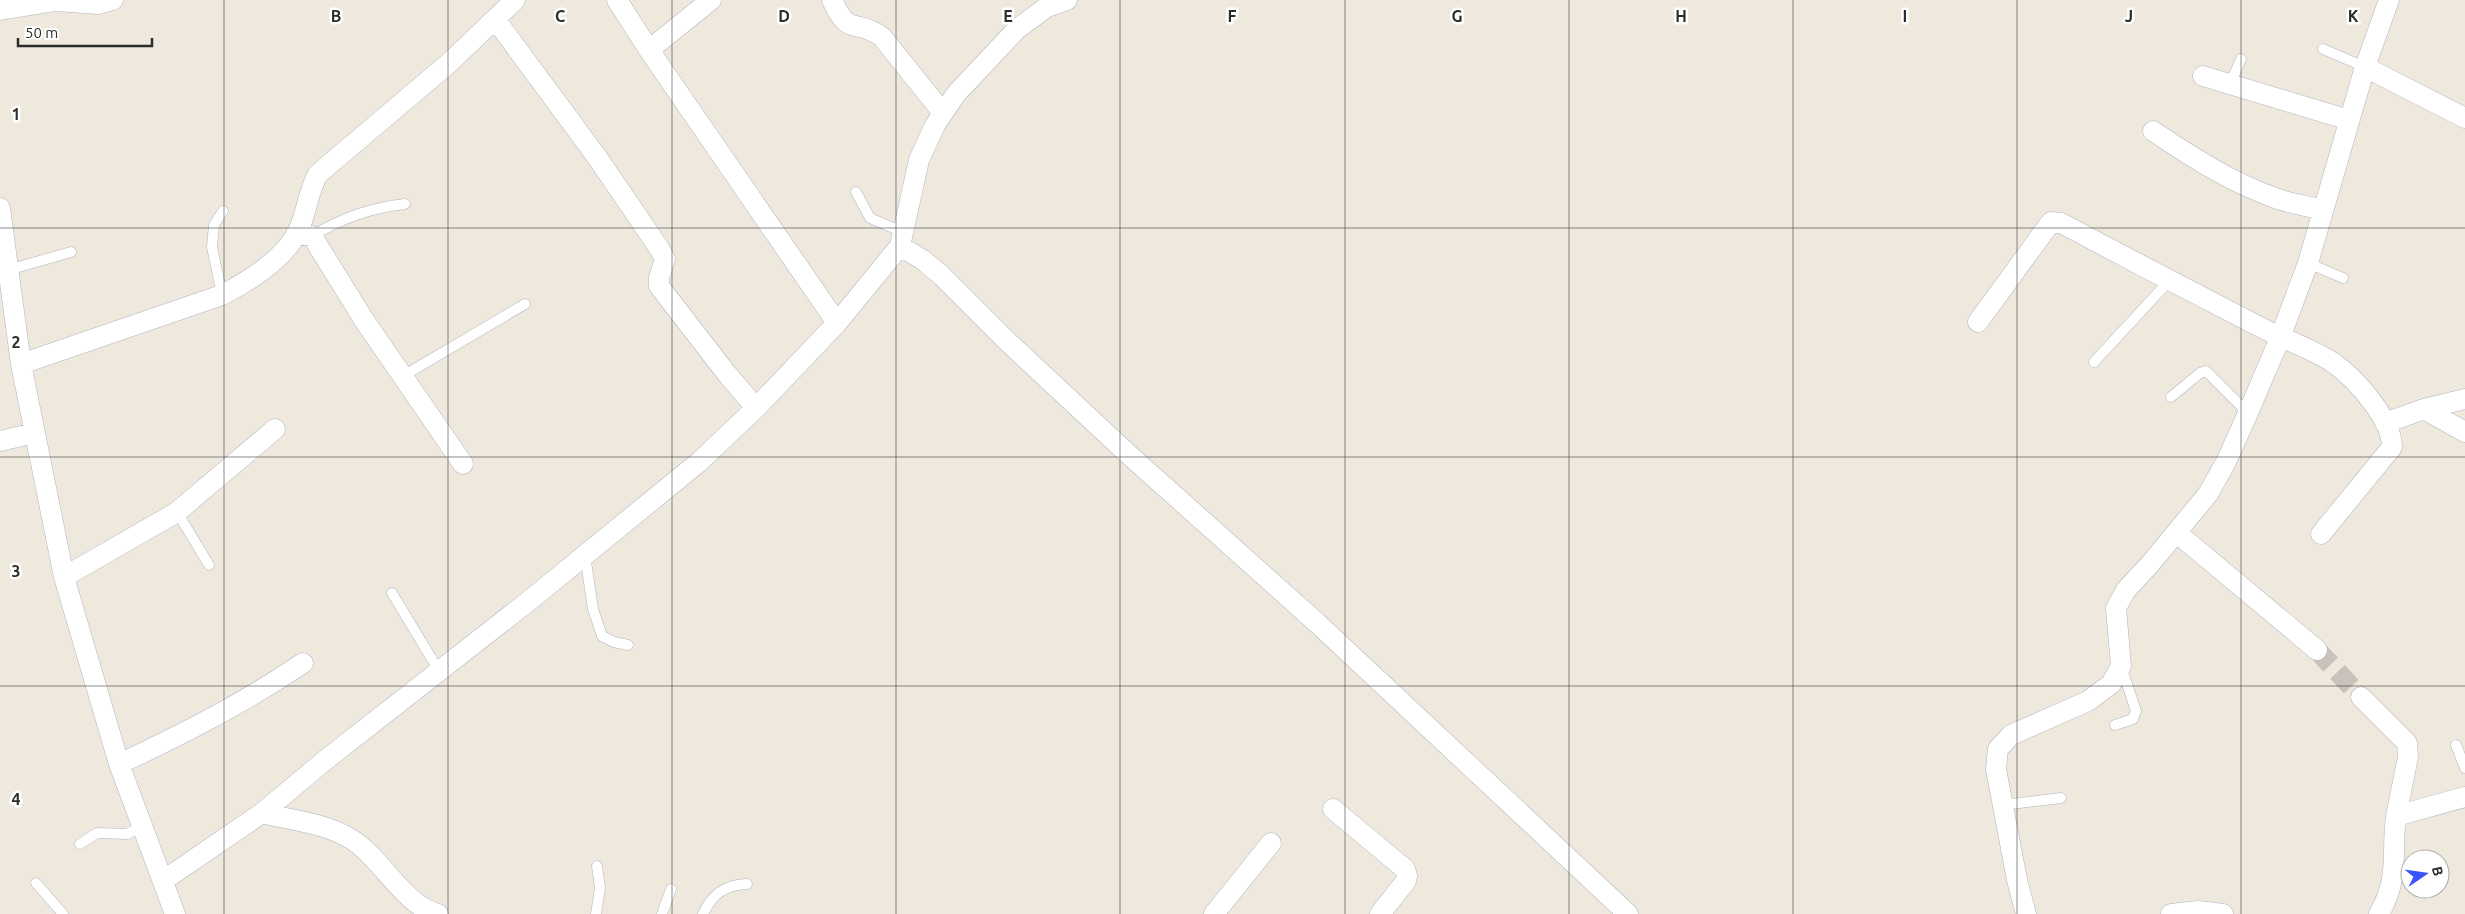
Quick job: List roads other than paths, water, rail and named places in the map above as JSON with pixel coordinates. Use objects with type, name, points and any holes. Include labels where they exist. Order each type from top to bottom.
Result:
[{"type":"street","points":[[0,10],[56,1],[99,4],[113,0]]},
{"type":"street","points":[[463,464],[304,235],[310,188],[318,174],[449,63],[515,0]]},
{"type":"street","points":[[617,0],[649,50],[836,323]]},
{"type":"street","points":[[649,50],[710,0]]},
{"type":"street","points":[[832,0],[841,19],[846,24],[871,29],[882,37],[943,113]]},
{"type":"street","points":[[164,880],[262,814],[699,462],[756,408],[836,323],[902,240],[919,160],[935,125],[956,94],[1017,29],[1047,7],[1067,0]]},
{"type":"street","points":[[2026,914],[1996,770],[1998,749],[2011,735],[2088,701],[2111,684],[2121,666],[2116,608],[2126,590],[2177,533],[2208,494],[2226,462],[2280,338],[2308,263],[2384,3]]},
{"type":"street","points":[[495,19],[597,157],[659,248],[665,259],[658,281],[659,286],[727,374],[756,408]]},
{"type":"street","points":[[2365,67],[2465,118]]},
{"type":"street","points":[[2203,76],[2349,120]]},
{"type":"street","points":[[2153,131],[2200,162],[2243,186],[2280,200],[2323,210]]},
{"type":"street","points":[[0,208],[20,364],[64,577],[119,764],[176,914]]},
{"type":"street","points":[[1978,322],[2051,222],[2061,223],[2280,338],[2333,363],[2355,380],[2385,423],[2392,436],[2392,447],[2321,534]]},
{"type":"street","points":[[20,364],[222,295],[248,281],[304,235]]},
{"type":"street","points":[[902,240],[1127,453],[1330,635],[1628,914]]},
{"type":"street","points":[[2385,423],[2424,409],[2465,399]]},
{"type":"street","points":[[2424,409],[2465,432]]},
{"type":"street","points":[[64,577],[177,512],[275,429]]},
{"type":"street","points":[[0,441],[34,433]]},
{"type":"street","points":[[2177,533],[2317,650]]},
{"type":"street","points":[[119,764],[225,712],[303,663]]},
{"type":"street","points":[[2361,697],[2407,743],[2408,757],[2393,839],[2395,866],[2390,895],[2379,914]]},
{"type":"street","points":[[2396,816],[2465,797]]},
{"type":"street","points":[[1333,809],[1405,869],[1406,881],[1380,914]]},
{"type":"street","points":[[262,814],[330,828],[351,839],[368,852],[414,902],[438,914]]},
{"type":"street","points":[[1214,914],[1271,843]]},
{"type":"street","points":[[2172,914],[2198,911],[2223,914]]},
{"type":"lane","points":[[2322,49],[2365,67]]},
{"type":"lane","points":[[2230,84],[2241,59]]},
{"type":"lane","points":[[856,192],[870,218],[902,240]]},
{"type":"lane","points":[[304,235],[364,212],[405,204]]},
{"type":"lane","points":[[222,295],[212,247],[214,225],[223,212]]},
{"type":"lane","points":[[8,270],[70,252]]},
{"type":"lane","points":[[2308,263],[2343,278]]},
{"type":"lane","points":[[2094,362],[2170,280]]},
{"type":"lane","points":[[403,376],[525,304]]},
{"type":"lane","points":[[2171,397],[2200,372],[2206,371],[2248,413]]},
{"type":"lane","points":[[177,512],[209,565]]},
{"type":"lane","points":[[585,554],[590,593],[602,636],[628,645]]},
{"type":"lane","points":[[392,593],[439,670]]},
{"type":"lane","points":[[2116,725],[2133,720],[2136,711],[2121,666]]},
{"type":"lane","points":[[2456,745],[2465,768]]},
{"type":"lane","points":[[2002,805],[2061,798]]},
{"type":"lane","points":[[80,844],[97,833],[127,834],[142,826]]},
{"type":"lane","points":[[596,914],[600,888],[597,866]]},
{"type":"lane","points":[[36,884],[63,914]]},
{"type":"lane","points":[[703,914],[709,900],[722,889],[734,884],[746,884]]},
{"type":"lane","points":[[662,914],[671,889]]},
{"type":"tunnel","points":[[2317,650],[2361,697]]}]
